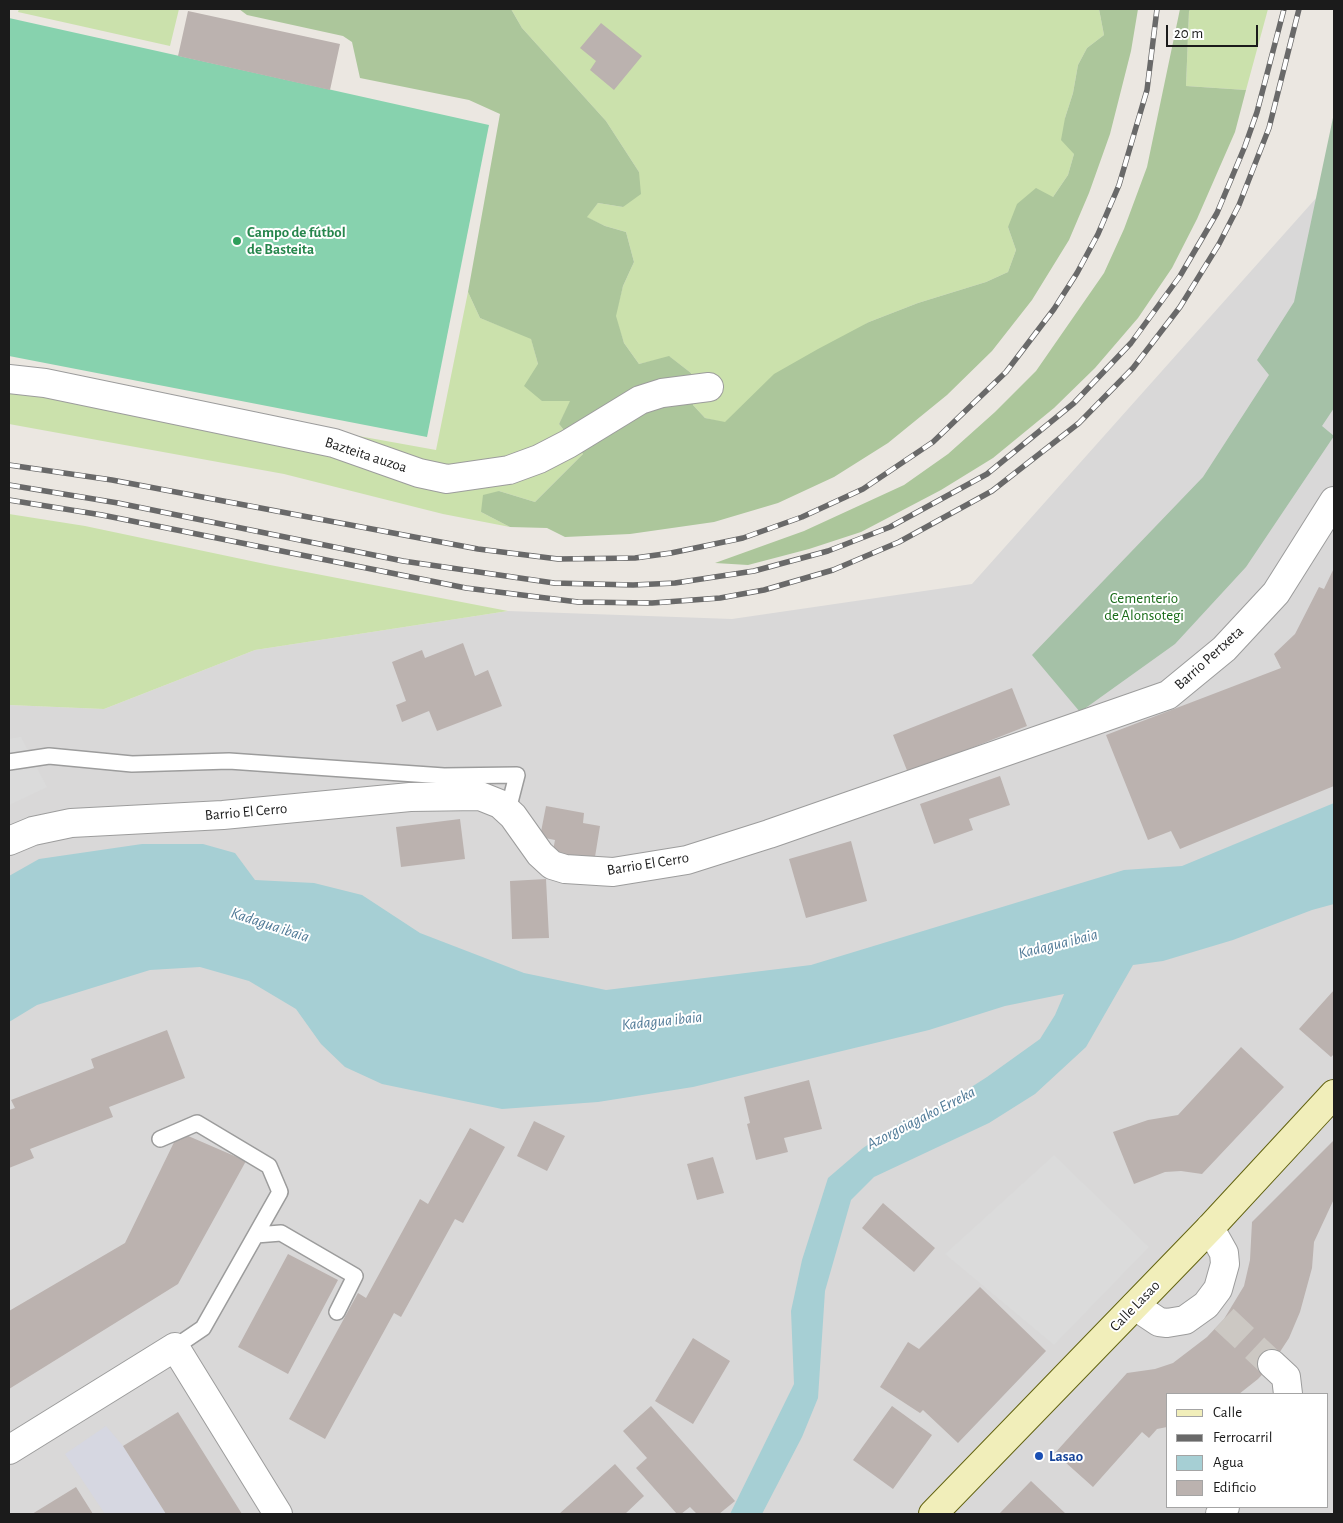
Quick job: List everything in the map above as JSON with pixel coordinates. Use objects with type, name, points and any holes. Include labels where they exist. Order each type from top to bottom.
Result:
[{"type":"street","name":"Bazteita auzoa","points":[[9,379],[45,383],[334,443],[418,473],[448,479],[509,470],[539,459],[568,444],[640,400],[662,393],[708,387]]},
{"type":"street","name":"Barrio Pertxeta","points":[[1057,735],[1168,695],[1224,649],[1276,593],[1334,501]]},
{"type":"street","name":"Barrio El Cerro","points":[[9,841],[33,830],[71,823],[223,815],[410,797],[480,796],[500,804],[508,810],[529,841],[552,865],[565,869],[613,872],[687,860],[769,834],[1057,735]]},
{"type":"street","name":"Calle Lasao","points":[[933,1514],[1210,1228],[1334,1094]]},
{"type":"street","points":[[1135,1306],[1159,1322],[1167,1324],[1215,1312],[1218,1289],[1225,1264],[1224,1253],[1210,1228]]},
{"type":"street","points":[[9,1450],[175,1347],[278,1514]]},
{"type":"street","points":[[1272,1364],[1286,1377],[1288,1393]]},
{"type":"lane","points":[[9,762],[49,756],[132,764],[229,761],[355,768],[444,776],[516,776],[508,810]]},
{"type":"lane","points":[[160,1139],[197,1123],[269,1166],[280,1192],[203,1328],[175,1347]]},
{"type":"lane","points":[[256,1235],[281,1233],[355,1276],[337,1312]]},
{"type":"shaded area","points":[[1334,178],[1334,1514],[9,1514],[9,705],[104,709],[255,650],[508,611],[732,619],[972,584]]},
{"type":"shaded area","points":[[21,737],[47,787],[9,805],[9,739]]},
{"type":"shaded area","points":[[1054,1155],[1149,1247],[1054,1345],[945,1254]]},
{"type":"shaded area","points":[[106,1426],[123,1446],[166,1514],[105,1514],[65,1454]]},
{"type":"green space","points":[[19,9],[179,9],[170,46],[18,12]]},
{"type":"green space","points":[[239,9],[511,9],[522,28],[606,121],[639,172],[641,194],[623,207],[598,203],[587,217],[605,226],[626,232],[634,262],[623,286],[616,316],[624,343],[639,364],[669,356],[691,373],[693,405],[705,418],[725,422],[774,374],[818,349],[869,322],[918,303],[986,282],[1008,272],[1016,250],[1008,227],[1017,204],[1036,188],[1053,197],[1068,175],[1074,154],[1061,140],[1065,118],[1073,93],[1078,65],[1087,48],[1104,35],[1099,9],[1138,9],[1131,51],[1110,134],[1089,193],[1069,240],[1032,300],[992,351],[947,395],[888,443],[834,477],[778,503],[714,522],[630,534],[565,537],[547,528],[510,527],[481,512],[483,495],[499,491],[535,502],[583,454],[559,424],[570,401],[542,401],[524,386],[538,364],[531,339],[480,318],[468,292],[500,114],[469,100],[360,78],[352,42],[343,36],[247,15]]},
{"type":"green space","points":[[511,9],[1099,9],[1104,35],[1087,48],[1078,65],[1073,93],[1065,118],[1074,154],[1068,175],[1053,197],[1008,227],[1016,250],[1008,272],[986,282],[918,303],[869,322],[744,405],[725,423],[705,418],[693,405],[691,373],[670,357],[639,364],[624,343],[615,316],[623,286],[634,262],[626,232],[605,226],[586,217],[598,203],[623,207],[639,172],[606,121],[522,28]]},
{"type":"green space","points":[[1180,9],[1191,9],[1189,11],[1186,86],[1246,90],[1235,132],[1197,219],[1172,268],[1138,318],[1095,368],[1054,408],[993,458],[941,490],[861,532],[809,549],[748,565],[715,563],[804,531],[904,485],[948,454],[995,412],[1036,371],[1104,273],[1124,229],[1147,167]]},
{"type":"green space","points":[[1191,9],[1268,9],[1246,90],[1186,86],[1189,11]]},
{"type":"green space","name":"Campo de fútbol de Basteita","points":[[9,18],[489,125],[427,437],[9,356]]},
{"type":"green space","name":"Cementerio de Alonsotegi","points":[[1334,113],[1334,408],[1322,426],[1334,436],[1246,567],[1175,644],[1080,712],[1032,655],[1203,477],[1269,375],[1257,360],[1294,302]]},
{"type":"green space","points":[[468,292],[480,318],[531,338],[538,364],[542,401],[571,401],[559,424],[583,454],[535,502],[499,491],[481,512],[510,527],[443,514],[284,474],[9,424],[9,373],[436,450]]},
{"type":"green space","points":[[9,514],[85,526],[270,565],[508,611],[255,650],[104,709],[9,705]]},
{"type":"water","points":[[1334,803],[1334,904],[1312,910],[1233,940],[1163,961],[1133,965],[1086,1047],[1035,1094],[989,1123],[874,1177],[851,1200],[825,1291],[818,1398],[802,1437],[762,1514],[730,1514],[794,1384],[791,1311],[802,1260],[828,1178],[863,1148],[902,1122],[948,1102],[1040,1039],[1055,1015],[1064,994],[1005,1006],[929,1030],[693,1087],[598,1102],[502,1109],[382,1084],[345,1067],[321,1044],[296,1009],[249,981],[200,967],[150,970],[37,1005],[9,1022],[9,876],[39,859],[142,844],[203,844],[235,853],[255,880],[314,883],[362,895],[420,933],[524,973],[606,990],[811,965],[1124,870],[1182,866]]},
{"type":"building","points":[[188,11],[340,44],[330,90],[178,56]]},
{"type":"building","points":[[601,23],[642,56],[614,90],[590,70],[596,61],[580,48]]},
{"type":"building","points":[[1334,568],[1334,786],[1180,849],[1171,831],[1148,840],[1106,735],[1281,668],[1274,654],[1295,634],[1319,587],[1324,589]]},
{"type":"building","points":[[463,643],[475,676],[488,670],[502,706],[437,731],[429,711],[402,722],[396,705],[406,701],[392,662],[422,650],[425,658]]},
{"type":"building","points":[[1012,688],[1027,726],[908,773],[893,735]]},
{"type":"building","points":[[1000,776],[1010,805],[969,819],[973,830],[934,844],[920,804]]},
{"type":"building","points":[[546,806],[584,813],[583,823],[600,826],[594,863],[552,856],[555,840],[540,837]]},
{"type":"building","points":[[460,819],[465,859],[401,867],[396,827]]},
{"type":"building","points":[[851,841],[867,901],[806,918],[789,859]]},
{"type":"building","points":[[546,879],[549,938],[512,939],[510,881]]},
{"type":"building","points":[[1334,990],[1334,1054],[1331,1057],[1299,1029]]},
{"type":"building","points":[[167,1030],[185,1078],[109,1107],[113,1117],[30,1149],[34,1158],[9,1168],[9,1110],[15,1108],[11,1100],[94,1068],[91,1059]]},
{"type":"building","points":[[1241,1047],[1284,1087],[1202,1174],[1181,1171],[1165,1172],[1134,1184],[1113,1132],[1148,1120],[1178,1115]]},
{"type":"building","points":[[809,1080],[822,1129],[784,1138],[788,1152],[756,1160],[747,1124],[750,1123],[744,1097]]},
{"type":"building","points":[[534,1121],[565,1136],[547,1171],[517,1156]]},
{"type":"building","points":[[470,1128],[505,1147],[463,1223],[455,1219],[401,1317],[394,1313],[325,1439],[289,1419],[358,1293],[366,1298],[420,1199],[428,1204]]},
{"type":"building","points":[[179,1132],[246,1161],[178,1284],[9,1389],[9,1311],[125,1243]]},
{"type":"building","points":[[1334,1140],[1334,1199],[1314,1242],[1312,1268],[1300,1312],[1289,1338],[1272,1364],[1258,1379],[1240,1393],[1166,1393],[1166,1427],[1157,1429],[1149,1438],[1142,1432],[1093,1487],[1055,1453],[1127,1373],[1155,1369],[1173,1363],[1207,1337],[1224,1319],[1244,1286],[1250,1260],[1252,1222]]},
{"type":"building","points":[[713,1157],[724,1193],[697,1200],[687,1164]]},
{"type":"building","points":[[883,1203],[935,1248],[914,1272],[862,1228]]},
{"type":"building","points":[[288,1254],[338,1280],[288,1374],[238,1347]]},
{"type":"building","points":[[980,1287],[1046,1351],[958,1443],[923,1410],[920,1413],[880,1387],[908,1342],[919,1349]]},
{"type":"building","points":[[693,1338],[730,1361],[693,1424],[655,1401]]},
{"type":"building","points":[[651,1406],[735,1501],[719,1514],[697,1514],[690,1507],[681,1514],[677,1514],[636,1468],[647,1458],[623,1431]]},
{"type":"building","points":[[892,1406],[932,1435],[893,1489],[853,1460]]},
{"type":"building","points":[[178,1412],[242,1514],[166,1514],[123,1446]]},
{"type":"building","points":[[615,1464],[644,1496],[625,1514],[559,1514]]},
{"type":"building","points":[[1031,1481],[1066,1514],[999,1514]]},
{"type":"building","points":[[76,1487],[93,1514],[32,1514]]},
{"type":"tunnel","points":[[1224,1319],[1272,1364]]},
{"type":"railway","points":[[9,465],[112,480],[478,549],[558,559],[635,558],[671,553],[743,538],[802,517],[863,489],[933,442],[1006,372],[1054,309],[1077,273],[1098,234],[1119,185],[1147,90],[1157,9]]},
{"type":"railway","points":[[9,485],[118,503],[403,561],[554,583],[633,585],[675,583],[754,571],[828,551],[890,527],[987,474],[1074,403],[1131,343],[1180,276],[1217,213],[1257,112],[1284,9]]},
{"type":"railway","points":[[9,500],[102,515],[466,588],[578,602],[652,603],[720,598],[764,590],[833,570],[899,542],[992,491],[1079,423],[1133,368],[1180,307],[1219,244],[1239,205],[1269,128],[1299,9]]},
{"type":"place","name":"Campo de fútbol de Basteita","points":[[237,241]]},
{"type":"place","name":"Lasao","points":[[1039,1456]]},
{"type":"water label","name":"Kadagua ibaia","points":[[270,925]]},
{"type":"water label","name":"Kadagua ibaia","points":[[1058,944]]},
{"type":"water label","name":"Kadagua ibaia","points":[[662,1021]]},
{"type":"water label","name":"Azorgoiagako Erreka","points":[[921,1118]]}]
